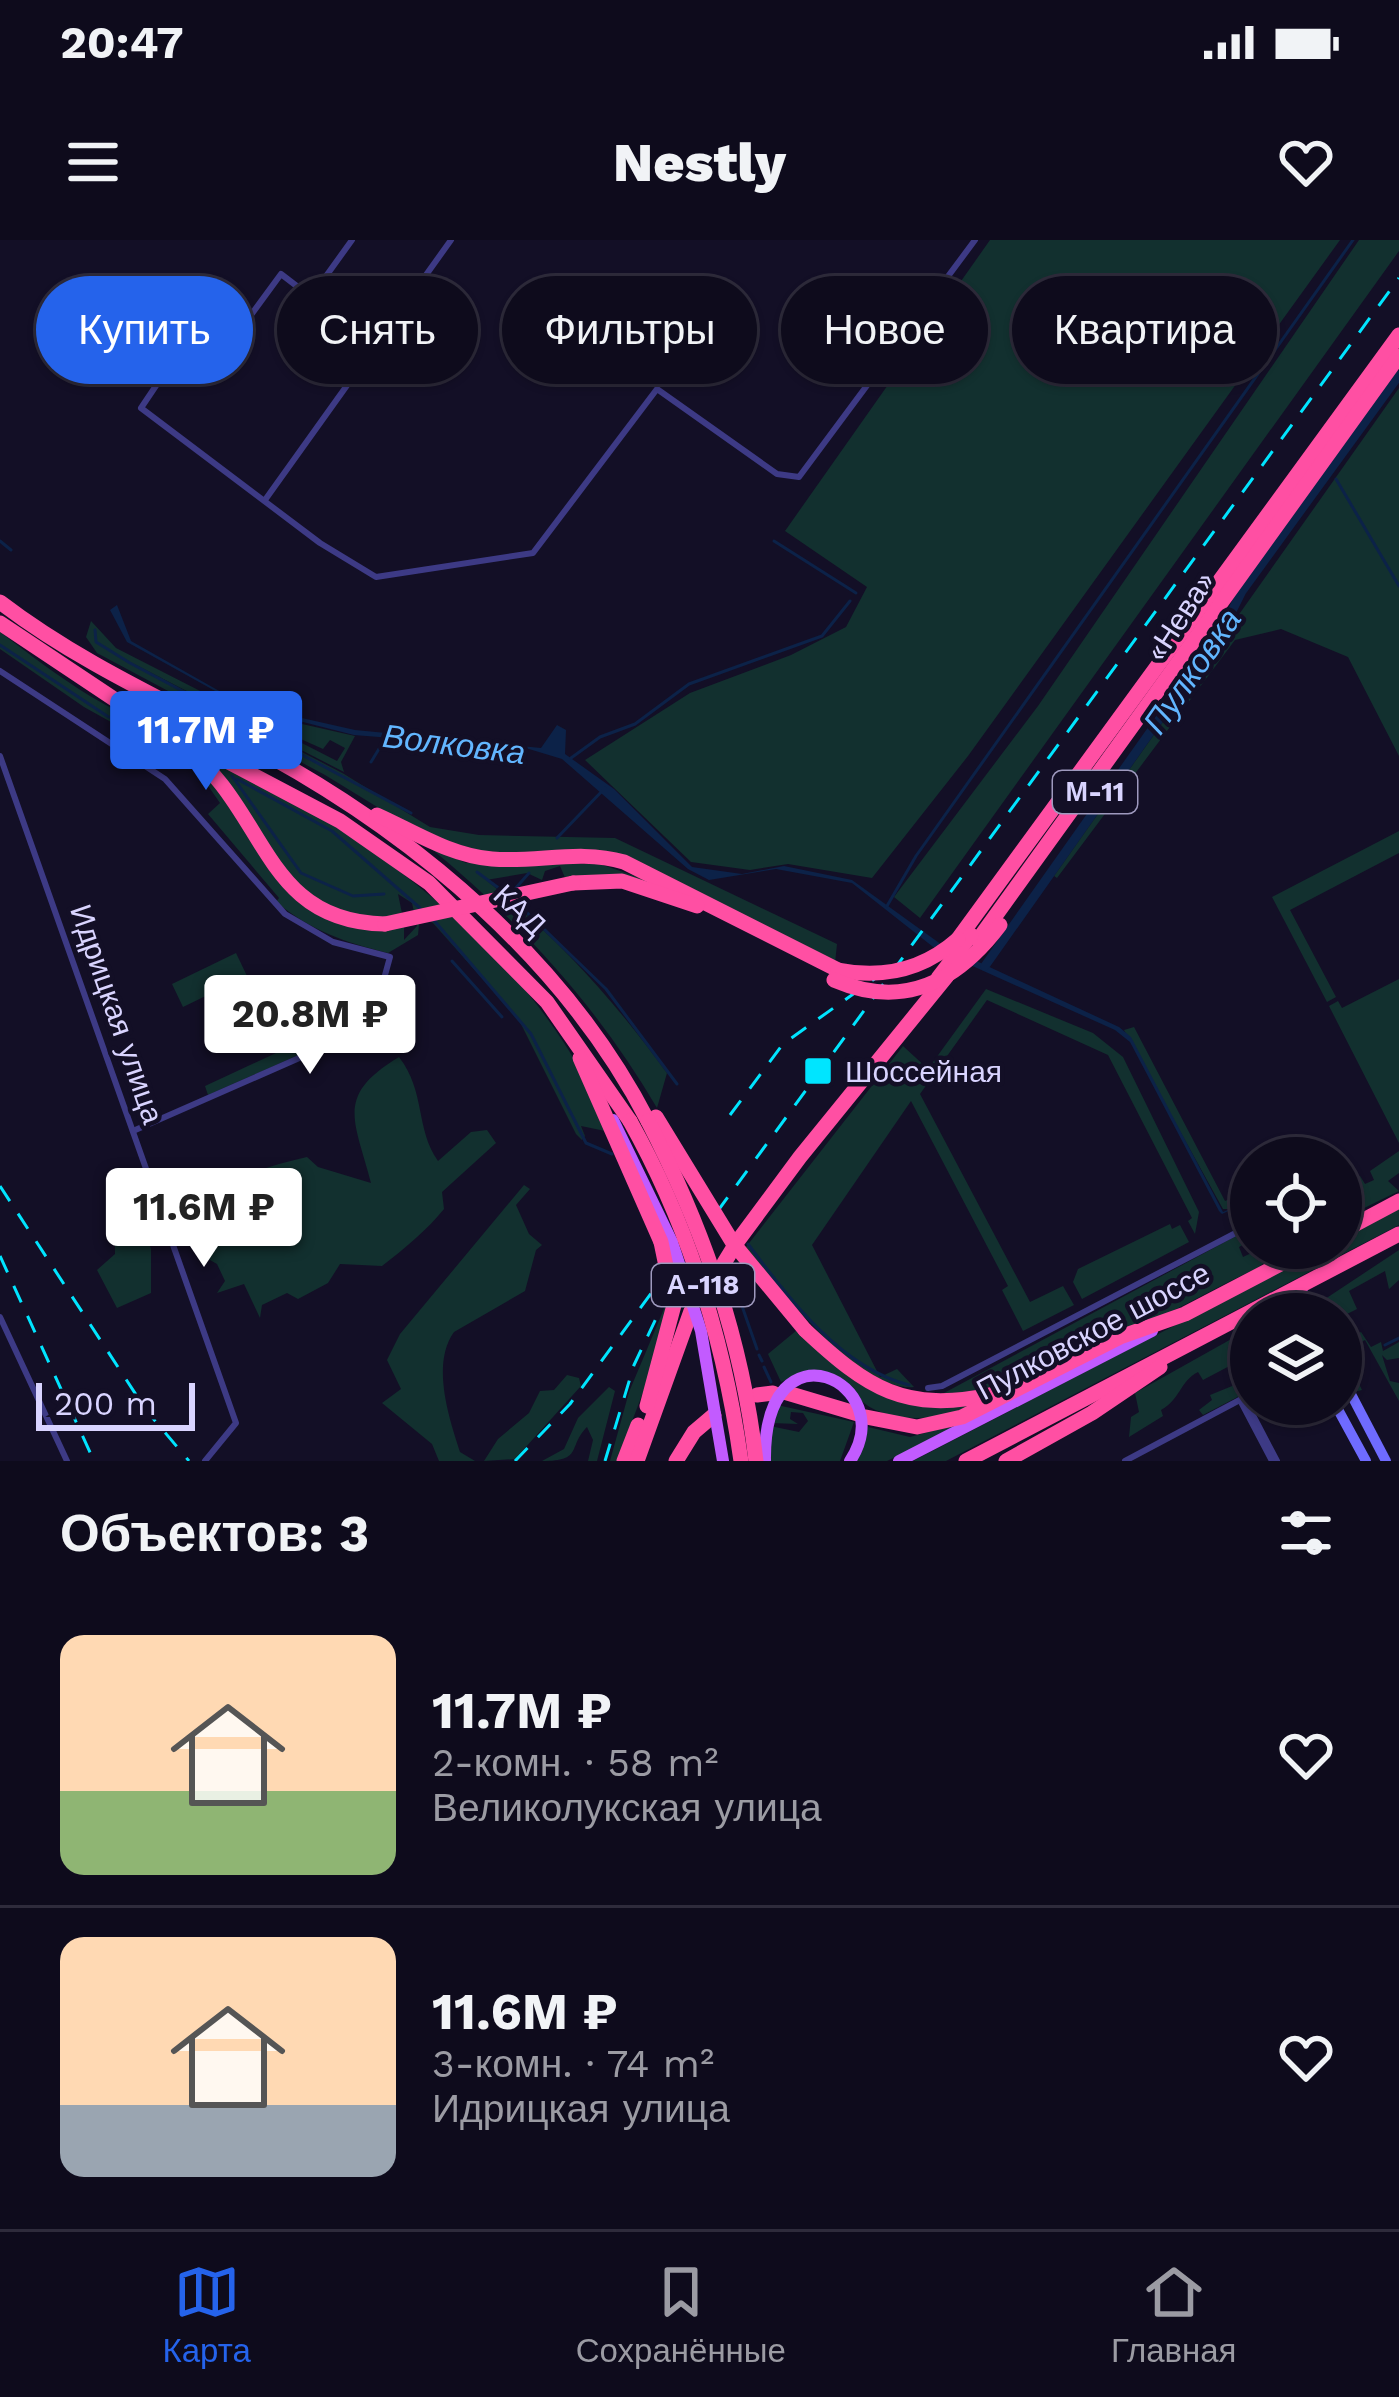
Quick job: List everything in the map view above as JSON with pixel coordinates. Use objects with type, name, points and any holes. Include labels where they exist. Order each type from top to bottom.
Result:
[{"type":"highway","name":"«Нева»","points":[[991,917],[1172,647],[1399,335]]},
{"type":"highway","name":"«Нева»","points":[[991,917],[1399,356]]},
{"type":"highway","name":"КАД","points":[[0,602],[105,671],[362,811],[506,933],[621,1070],[629,1122],[695,1260],[727,1374],[741,1461]]},
{"type":"highway","name":"КАД","points":[[0,623],[132,711],[283,788],[412,870],[490,939],[547,1002],[693,1214],[729,1314],[760,1461]]},
{"type":"highway","points":[[132,711],[215,770],[270,861],[301,897],[342,919],[385,924],[573,883],[622,881],[658,890],[880,993],[923,988],[962,969],[991,917]]},
{"type":"highway","points":[[362,811],[464,854],[492,859],[594,855],[624,862],[834,974],[900,971],[926,962],[991,917]]},
{"type":"highway","points":[[729,1248],[991,917]]},
{"type":"highway","points":[[629,1122],[805,1330],[856,1375],[899,1397],[971,1399],[1025,1384]]},
{"type":"highway","points":[[624,1461],[663,1361],[674,1305],[668,1259],[629,1122]]},
{"type":"highway","points":[[1363,1221],[1399,1201]]},
{"type":"highway","name":"Пулковское шоссе","points":[[1288,1293],[1399,1234]]},
{"type":"highway","name":"Пулковское шоссе","points":[[1185,1314],[1271,1269]]},
{"type":"highway","points":[[772,1393],[902,1426],[945,1423],[1157,1320],[1185,1314]]},
{"type":"highway","points":[[640,1461],[692,1315]]},
{"type":"highway","name":"Пулковское шоссе","points":[[966,1461],[1230,1324]]},
{"type":"highway","points":[[1006,1461],[1140,1383],[1180,1350]]},
{"type":"highway","points":[[676,1461],[694,1432],[714,1415]]},
{"type":"main road","points":[[629,1122],[684,1274],[712,1379],[723,1461]]},
{"type":"main road","name":"Пулковское шоссе","points":[[899,1461],[1185,1314]]},
{"type":"main road","points":[[760,1461],[772,1401],[786,1385],[808,1376],[838,1382],[855,1399],[863,1429],[850,1461]]},
{"type":"street","points":[[352,240],[311,297],[281,274],[210,371],[180,350],[141,404],[320,543],[379,579],[527,556],[657,389],[777,475],[799,477],[975,240]]},
{"type":"street","points":[[266,500],[450,240]]},
{"type":"street","points":[[0,670],[165,779],[285,914],[333,942],[388,955],[377,1004],[347,1037],[133,1131]]},
{"type":"street","name":"Идрицкая улица","points":[[0,756],[236,1424],[205,1461]]},
{"type":"street","points":[[928,1388],[942,1386],[1230,1236]]},
{"type":"street","points":[[1302,1293],[1304,1284]]},
{"type":"street","points":[[0,1317],[68,1461]]},
{"type":"street","points":[[1125,1461],[1230,1406]]},
{"type":"street","points":[[1362,1415],[1386,1461]]},
{"type":"street","points":[[1350,1430],[1356,1419],[1366,1423]]},
{"type":"street","points":[[1258,1425],[1275,1461]]},
{"type":"street","points":[[1347,1425],[1366,1461]]},
{"type":"green space","points":[[990,240],[1340,240],[1277,327],[1277,276],[1012,276],[1012,384],[1236,384],[968,756],[872,878],[788,864],[750,870],[691,862],[585,760],[690,693],[791,655],[846,627],[867,587],[785,531],[889,384],[988,384],[988,276],[965,276]]},
{"type":"green space","points":[[1359,240],[1399,240],[1399,251],[920,918],[894,897],[1038,706],[1260,384],[1277,384],[1277,359]]},
{"type":"green space","points":[[1399,388],[1399,756],[1348,657],[1281,629],[1235,640],[1054,876]]},
{"type":"green space","points":[[91,621],[116,648],[337,761],[345,748],[330,740],[323,749],[294,736],[302,724],[355,736],[341,762],[344,772],[107,650],[344,774],[430,827],[479,835],[615,838],[837,944],[835,963],[644,866],[494,854],[423,835],[325,775],[97,653],[86,637]]},
{"type":"green space","points":[[0,632],[78,689],[193,755],[221,782],[296,897],[322,916],[357,927],[404,927],[404,940],[417,926],[412,903],[398,894],[403,918],[361,920],[328,911],[303,894],[206,758],[244,773],[305,808],[443,906],[522,987],[557,1032],[610,1132],[581,1126],[585,1136],[582,1140],[576,1134],[519,1020],[433,923],[420,915],[418,935],[388,953],[302,921],[276,902],[279,898],[208,814],[220,803],[197,770],[84,707],[0,649]]},
{"type":"green space","points":[[1399,831],[1399,853],[1290,910],[1336,997],[1327,1002],[1272,897]]},
{"type":"green space","points":[[428,846],[466,863],[600,864],[652,882],[566,880],[560,866],[545,871],[542,880],[527,873],[486,880],[561,947],[647,1046],[667,1073],[657,1108],[609,1035],[554,967],[494,904]]},
{"type":"green space","points":[[236,953],[247,976],[183,1007],[172,984]]},
{"type":"green space","points":[[1399,979],[1399,1143],[1329,1006],[1338,1001],[1342,1008]]},
{"type":"green space","points":[[986,989],[1093,1033],[1123,1057],[1199,1212],[1195,1234],[1188,1221],[1192,1218],[1108,1055],[987,1000],[920,1094],[1030,1302],[1063,1286],[1074,1305],[1023,1331],[1002,1290],[1008,1286],[911,1101],[812,1245],[880,1377],[897,1369],[914,1387],[892,1384],[869,1373],[821,1334],[746,1247],[903,1046],[928,1069]]},
{"type":"green space","points":[[1134,1027],[1225,1201],[1230,1199],[1230,1209],[1223,1209],[1124,1030]]},
{"type":"green space","points":[[317,1034],[320,1040],[302,1048],[303,1053],[208,1095],[205,1086]]},
{"type":"green space","points":[[399,1057],[413,1083],[426,1136],[438,1161],[471,1132],[487,1130],[496,1143],[442,1192],[444,1209],[437,1217],[382,1266],[340,1264],[328,1283],[298,1299],[287,1293],[262,1305],[260,1318],[244,1284],[217,1293],[225,1281],[217,1264],[194,1251],[204,1210],[230,1184],[307,1157],[318,1167],[371,1183],[356,1126],[357,1097],[378,1071]]},
{"type":"green space","points":[[1399,1151],[1399,1173],[1388,1181],[1399,1191],[1362,1209],[1362,1179],[1365,1184],[1374,1180],[1370,1171]]},
{"type":"green space","points":[[524,1185],[530,1189],[516,1205],[529,1234],[542,1245],[536,1250],[525,1291],[454,1332],[447,1345],[443,1375],[447,1408],[460,1452],[475,1461],[439,1461],[432,1444],[382,1403],[401,1389],[387,1360],[400,1334]]},
{"type":"green space","points":[[130,1190],[151,1249],[151,1293],[117,1308],[97,1270],[115,1254],[114,1199]]},
{"type":"green space","points":[[1399,1208],[1399,1225],[1362,1244],[1362,1228]]},
{"type":"green space","points":[[1170,1224],[1172,1229],[1180,1225],[1189,1242],[1082,1299],[1073,1282],[1078,1269]]},
{"type":"green space","points":[[1230,1239],[1230,1269],[1255,1269],[1059,1364],[978,1390],[944,1393]]},
{"type":"green space","points":[[1399,1250],[1399,1280],[1389,1289],[1385,1271],[1350,1293],[1334,1293]]},
{"type":"green space","points":[[1284,1269],[1311,1271],[1269,1293],[1237,1293]]},
{"type":"green space","points":[[1230,1297],[1230,1313],[946,1461],[913,1461]]},
{"type":"green space","points":[[666,1304],[659,1350],[617,1461],[610,1461],[629,1392]]},
{"type":"green space","points":[[797,1330],[876,1391],[921,1405],[974,1403],[935,1417],[904,1417],[876,1410],[829,1374],[810,1372],[781,1382],[768,1354]]},
{"type":"green space","points":[[1362,1334],[1371,1347],[1381,1342],[1383,1351],[1399,1342],[1399,1358],[1387,1360],[1382,1355],[1390,1381],[1399,1383],[1399,1401]]},
{"type":"green space","points":[[1230,1340],[1230,1366],[1203,1380],[1198,1372],[1161,1410],[1163,1416],[1129,1437],[1131,1417],[1139,1412],[1135,1393]]},
{"type":"green space","points":[[567,1375],[579,1378],[581,1386],[515,1459],[484,1461],[498,1439],[529,1413],[540,1391],[554,1390]]},
{"type":"green space","points":[[609,1387],[615,1391],[597,1461],[588,1461],[593,1440],[587,1427],[569,1456],[542,1461],[564,1449],[578,1418]]},
{"type":"green space","points":[[1230,1387],[1230,1401],[1203,1415],[1199,1410],[1212,1400],[1210,1395]]},
{"type":"green space","points":[[777,1405],[854,1422],[840,1461],[771,1461],[770,1426],[799,1432],[808,1421],[803,1413],[791,1412],[790,1419],[798,1424],[771,1423]]},
{"type":"green space","points":[[965,1422],[887,1461],[856,1461],[868,1427],[910,1437]]},
{"type":"water","points":[[117,605],[131,641],[244,705],[355,730],[541,748],[557,725],[566,730],[565,754],[614,789],[692,867],[742,874],[784,866],[852,880],[942,945],[1119,1027],[1131,1037],[1223,1212],[1230,1210],[1222,1214],[1219,1211],[1130,1042],[1115,1030],[937,950],[852,883],[776,869],[709,880],[688,869],[562,759],[529,749],[354,735],[244,707],[127,642],[110,610]]},
{"type":"waterway","points":[[887,906],[916,856],[1353,240]]},
{"type":"waterway","name":"Пулковка","points":[[985,966],[1223,629],[1242,591],[1399,375]]},
{"type":"waterway","points":[[1336,479],[1399,586]]},
{"type":"waterway","points":[[0,541],[11,550]]},
{"type":"waterway","points":[[774,541],[856,593]]},
{"type":"waterway","points":[[571,758],[600,737],[635,724],[689,684],[822,636],[850,601]]},
{"type":"waterway","points":[[95,630],[96,642],[130,663],[411,813]]},
{"type":"waterway","points":[[0,645],[107,716],[173,748]]},
{"type":"waterway","name":"Волковка","points":[[371,762],[385,739]]},
{"type":"waterway","points":[[232,776],[301,873],[353,896],[384,894]]},
{"type":"waterway","points":[[237,779],[332,831],[420,908]]},
{"type":"waterway","points":[[557,838],[605,788]]},
{"type":"waterway","points":[[477,872],[504,892]]},
{"type":"waterway","points":[[514,890],[529,873]]},
{"type":"waterway","points":[[516,902],[606,989],[677,1084]]},
{"type":"waterway","points":[[432,918],[531,1034],[586,1143],[612,1154]]},
{"type":"waterway","points":[[452,961],[502,1017]]},
{"type":"waterway","points":[[748,1244],[799,1308],[839,1347],[884,1376],[909,1385]]},
{"type":"waterway","points":[[752,1273],[735,1286],[757,1349]]},
{"type":"waterway","points":[[1385,1345],[1399,1338]]},
{"type":"waterway","points":[[759,1355],[762,1361]]},
{"type":"waterway","points":[[764,1367],[771,1382]]},
{"type":"railway","points":[[717,1212],[1399,278]]},
{"type":"railway","points":[[730,1115],[783,1044],[877,977]]},
{"type":"railway","points":[[0,1186],[146,1410],[189,1461]]},
{"type":"railway","points":[[0,1256],[94,1461]]},
{"type":"railway","points":[[515,1461],[570,1404],[666,1273]]},
{"type":"railway","points":[[605,1461],[634,1365],[668,1293]]},
{"type":"place","name":"Шоссейная","points":[[818,1071]]}]
